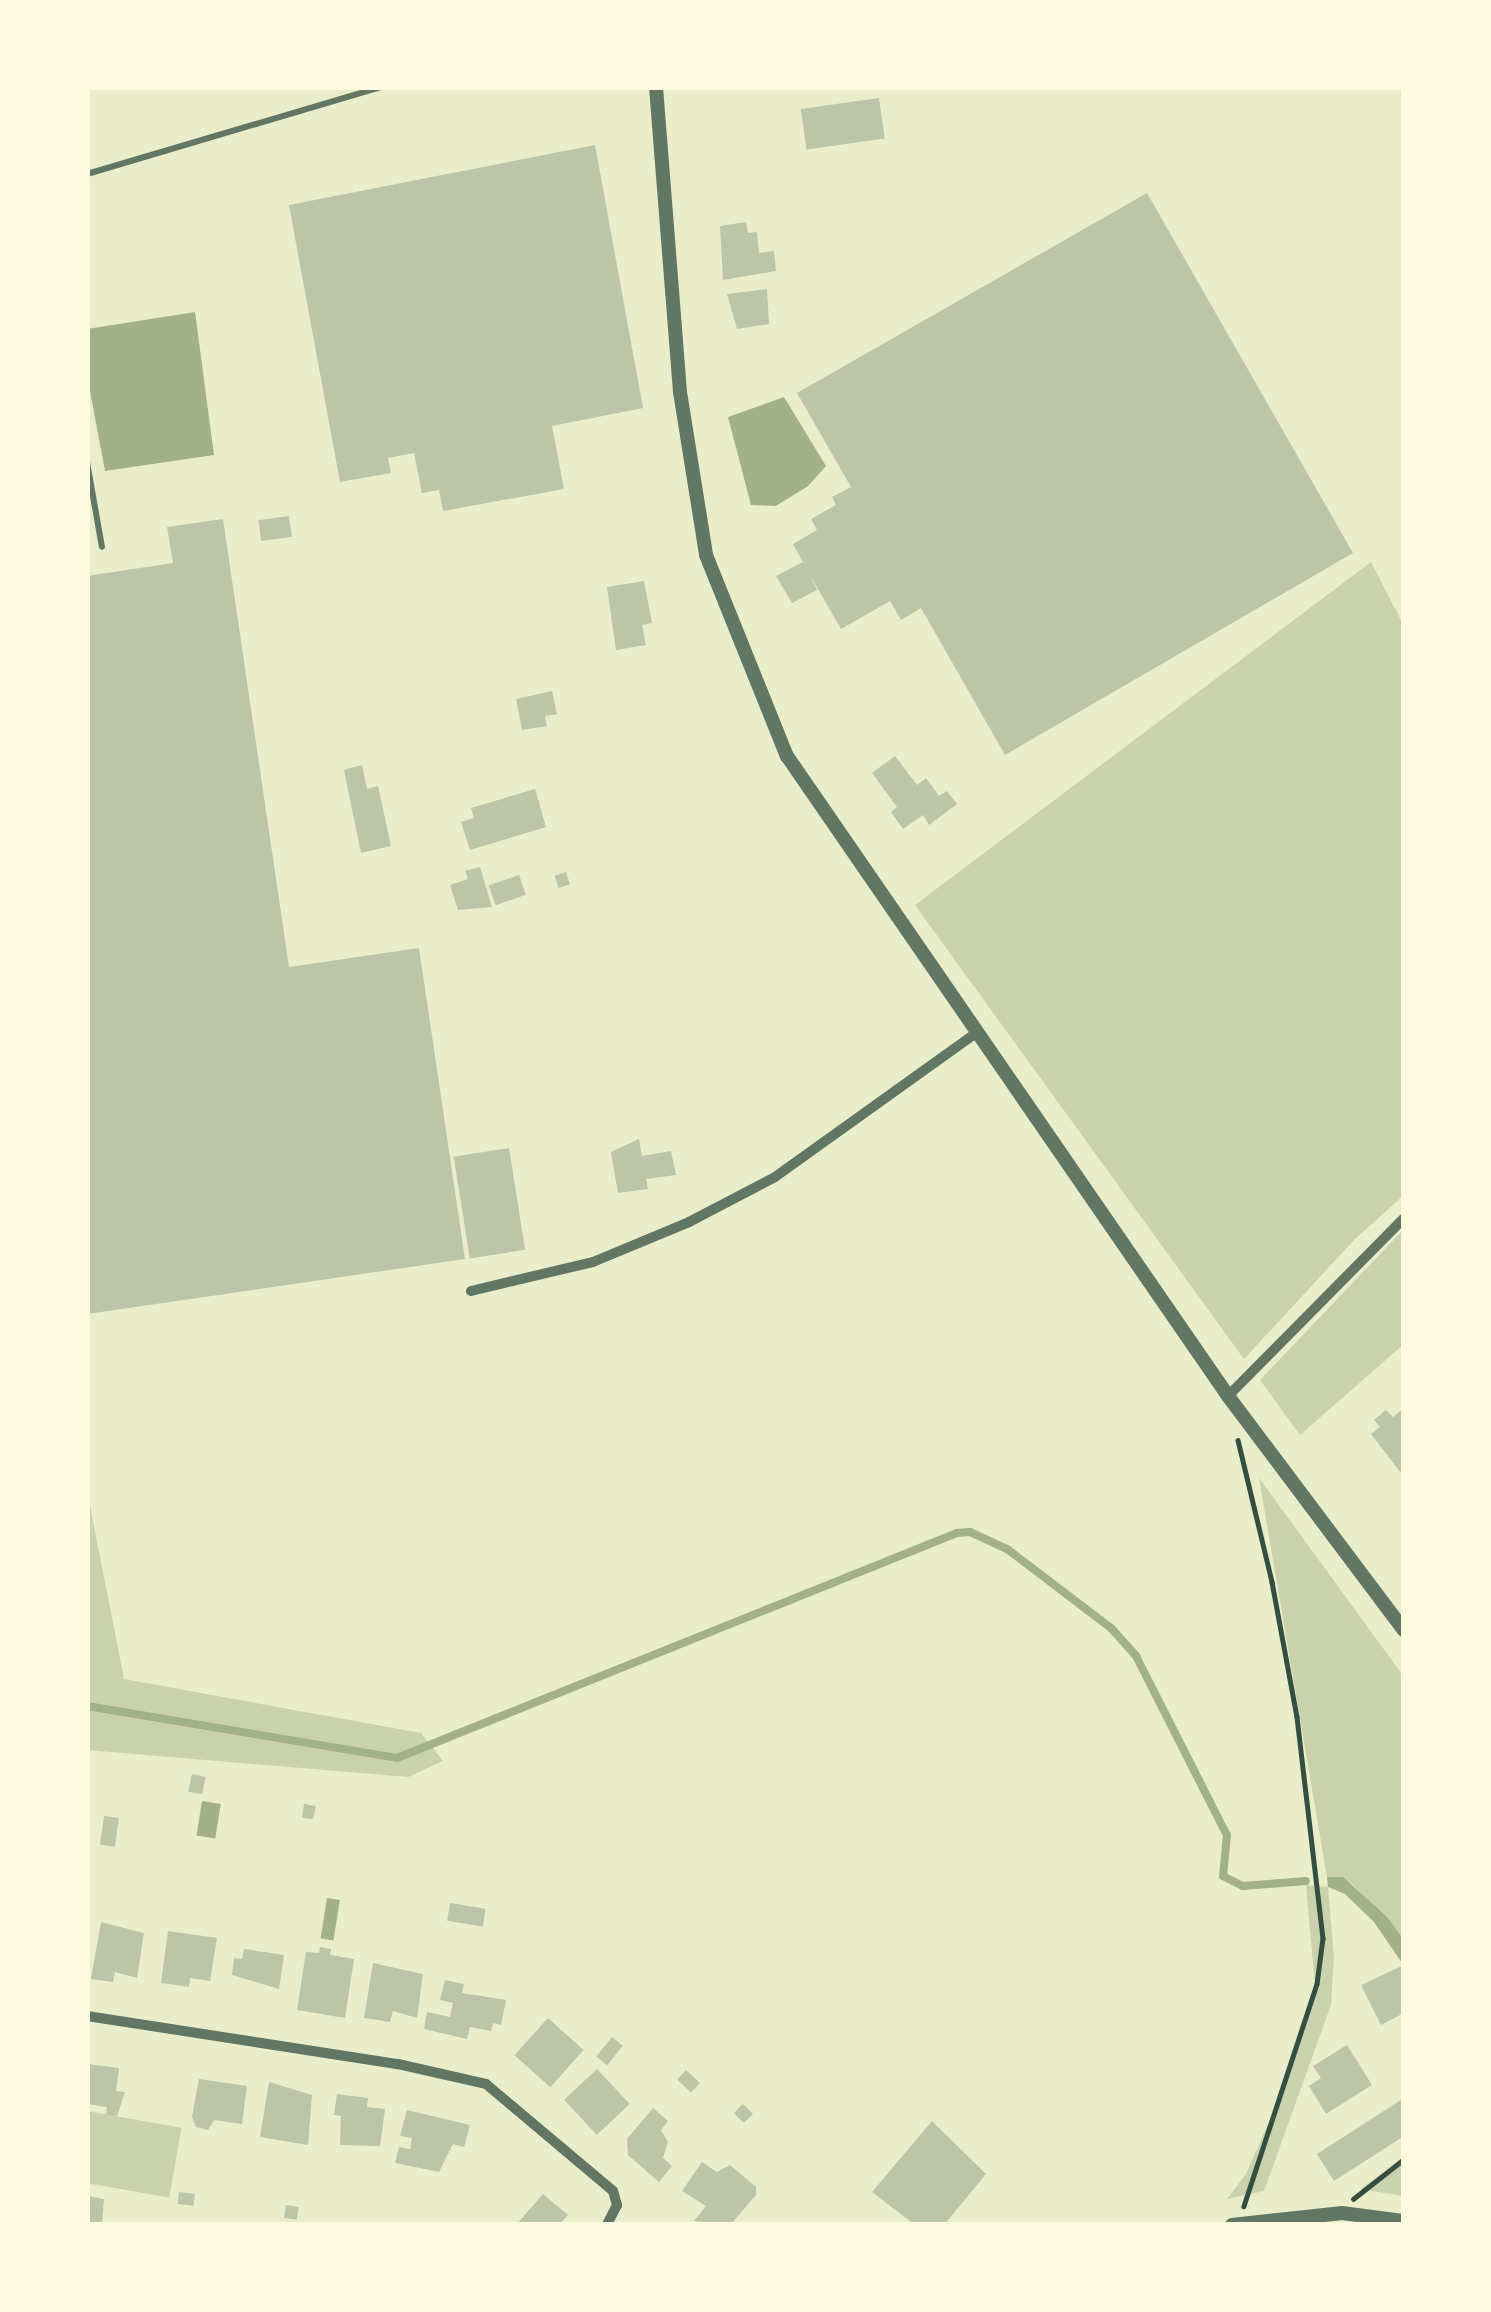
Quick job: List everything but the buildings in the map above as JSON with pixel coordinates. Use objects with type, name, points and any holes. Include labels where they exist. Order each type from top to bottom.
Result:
[{"type":"street","points":[[656,87],[680,392],[706,555],[788,756],[1228,1396],[1404,1630]]},
{"type":"street","points":[[471,1291],[593,1262],[689,1222],[775,1177],[975,1034]]},
{"type":"street","points":[[1228,1396],[1404,1218]]},
{"type":"street","points":[[87,2016],[398,2064],[486,2084],[613,2191],[617,2204],[607,2225]]},
{"type":"street","points":[[1235,2224],[1342,2213],[1404,2221]]},
{"type":"lane","points":[[87,174],[381,87]]},
{"type":"lane","points":[[87,462],[102,547]]},
{"type":"path","points":[[1235,2224],[1264,2156],[1317,1984],[1322,1938],[1297,1717],[1272,1582],[1237,1436]]},
{"type":"path","points":[[1342,2213],[1360,2189],[1404,2159]]},
{"type":"shaded area","points":[[195,312],[214,455],[105,471],[87,375],[87,329]]},
{"type":"shaded area","points":[[784,397],[826,466],[808,486],[776,506],[751,505],[728,417]]},
{"type":"shaded area","points":[[1371,562],[1404,626],[1404,1195],[1355,1239],[1244,1359],[915,905]]},
{"type":"shaded area","points":[[1404,1229],[1404,1344],[1300,1435],[1260,1380]]},
{"type":"shaded area","points":[[1259,1478],[1404,1677],[1404,1940],[1352,1884],[1327,1877]]},
{"type":"shaded area","points":[[87,1490],[124,1679],[421,1733],[443,1761],[408,1777],[87,1750]]},
{"type":"shaded area","points":[[202,1801],[221,1804],[215,1839],[197,1836]]},
{"type":"shaded area","points":[[1327,1877],[1343,1877],[1387,1917],[1404,1940],[1404,1966],[1374,1922],[1345,1894],[1328,1887]]},
{"type":"shaded area","points":[[1306,1885],[1328,1887],[1334,1958],[1331,2005],[1264,2191],[1227,2199],[1246,2174],[1271,2117],[1315,1985]]},
{"type":"shaded area","points":[[327,1898],[340,1900],[333,1941],[321,1938]]},
{"type":"shaded area","points":[[87,2111],[182,2128],[169,2198],[87,2183]]},
{"type":"shaded area","points":[[1404,2159],[1404,2196],[1360,2189]]},
{"type":"waterway","points":[[87,1706],[397,1758],[957,1533],[970,1532],[1007,1549],[1111,1628],[1136,1656],[1227,1835],[1223,1876],[1243,1886],[1306,1881]]}]
